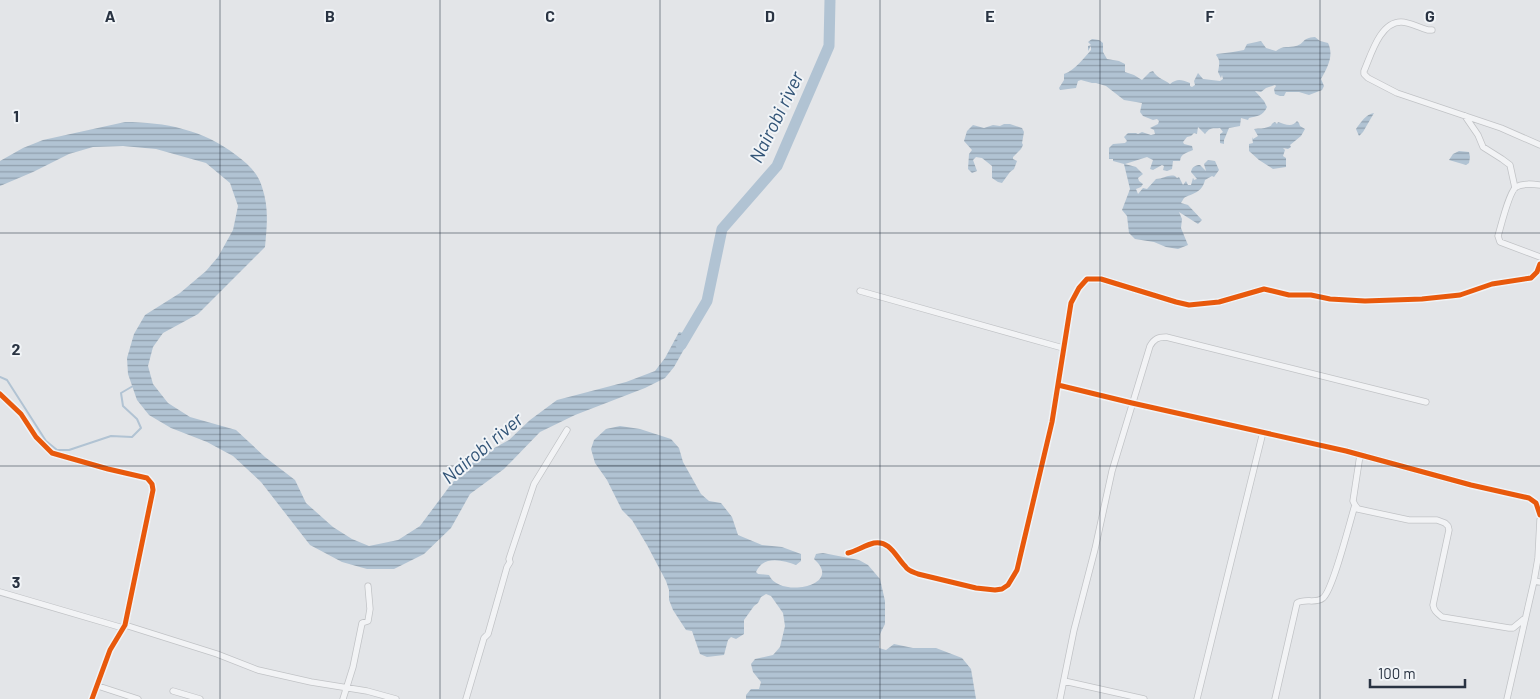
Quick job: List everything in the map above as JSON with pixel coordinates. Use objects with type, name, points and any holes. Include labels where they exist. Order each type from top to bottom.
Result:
[{"type":"street","points":[[1432,30],[1400,22],[1388,26],[1375,46],[1364,74],[1397,93],[1501,128],[1540,145]]},
{"type":"street","points":[[1465,116],[1483,147],[1510,165],[1515,188],[1498,239],[1509,246],[1540,257]]},
{"type":"street","points":[[1515,188],[1526,184],[1540,185]]},
{"type":"street","points":[[848,553],[872,543],[878,543],[890,548],[910,571],[918,574],[987,590],[1002,589],[1008,585],[1018,570],[1052,422],[1071,303],[1082,283],[1087,279],[1101,279],[1189,305],[1220,302],[1264,290],[1289,295],[1311,295],[1330,299],[1365,301],[1460,296],[1492,284],[1531,278],[1540,264]]},
{"type":"street","points":[[860,291],[1063,348]]},
{"type":"street","points":[[1060,699],[1074,630],[1096,549],[1112,471],[1150,346],[1154,340],[1166,337],[1426,402]]},
{"type":"street","points":[[1058,384],[1132,403],[1360,455],[1470,485],[1529,498],[1538,503],[1540,515]]},
{"type":"street","points":[[0,394],[21,414],[36,437],[52,453],[147,478],[152,484],[153,490],[124,627],[110,650],[92,699]]},
{"type":"street","points":[[466,699],[534,484],[568,430]]},
{"type":"street","points":[[1198,699],[1263,432]]},
{"type":"street","points":[[1360,455],[1353,500],[1358,508],[1408,520],[1437,520],[1448,526],[1449,530],[1433,605],[1434,610],[1442,617],[1509,628],[1513,628],[1524,619]]},
{"type":"street","points":[[1275,699],[1297,603],[1304,600],[1320,600],[1325,596],[1332,581],[1355,505]]},
{"type":"street","points":[[1507,699],[1524,619],[1537,582],[1540,520]]},
{"type":"street","points":[[344,699],[362,623],[368,621],[370,609],[368,586]]},
{"type":"street","points":[[0,592],[217,654],[258,670],[310,682],[367,691],[396,699]]},
{"type":"street","points":[[1064,681],[1144,699]]},
{"type":"street","points":[[98,686],[138,699]]},
{"type":"street","points":[[173,690],[200,699]]},
{"type":"water","points":[[1315,37],[1320,41],[1328,43],[1330,47],[1328,66],[1321,79],[1324,86],[1322,90],[1309,95],[1299,92],[1286,92],[1284,96],[1280,96],[1275,94],[1275,85],[1261,92],[1255,91],[1267,107],[1262,114],[1248,120],[1241,118],[1240,126],[1229,128],[1224,144],[1220,143],[1220,134],[1223,132],[1220,128],[1211,129],[1205,134],[1198,127],[1197,134],[1194,133],[1187,137],[1183,142],[1192,146],[1193,150],[1183,155],[1180,161],[1173,161],[1172,169],[1163,170],[1164,166],[1162,165],[1153,170],[1150,169],[1153,160],[1147,157],[1125,164],[1136,167],[1143,174],[1138,178],[1143,184],[1136,189],[1138,194],[1143,188],[1147,189],[1156,179],[1170,176],[1179,177],[1183,185],[1186,181],[1188,185],[1191,185],[1193,178],[1194,180],[1197,179],[1191,172],[1192,169],[1200,165],[1206,171],[1204,164],[1208,160],[1215,161],[1219,170],[1214,177],[1212,176],[1205,180],[1202,188],[1184,198],[1181,203],[1188,205],[1202,220],[1198,224],[1179,212],[1182,219],[1181,228],[1188,245],[1178,249],[1135,239],[1129,233],[1127,216],[1122,210],[1130,189],[1124,164],[1109,159],[1109,148],[1113,144],[1125,143],[1127,141],[1124,137],[1128,133],[1138,134],[1142,132],[1151,135],[1155,134],[1154,130],[1150,128],[1158,124],[1159,121],[1143,116],[1140,112],[1142,103],[1124,100],[1106,86],[1081,80],[1078,81],[1076,88],[1060,90],[1064,74],[1076,67],[1091,50],[1091,46],[1088,51],[1088,46],[1091,45],[1088,42],[1092,39],[1099,40],[1103,43],[1103,52],[1107,59],[1125,64],[1125,72],[1142,80],[1153,71],[1170,84],[1177,80],[1182,80],[1190,83],[1192,87],[1195,85],[1194,81],[1198,73],[1203,79],[1220,81],[1223,79],[1222,75],[1221,78],[1218,72],[1219,59],[1217,54],[1244,50],[1247,44],[1261,41],[1266,48],[1276,51],[1284,47],[1296,46],[1305,39]]},
{"type":"water","points":[[1374,113],[1359,136],[1356,129],[1366,117]]},
{"type":"water","points":[[1297,121],[1305,129],[1301,136],[1290,145],[1291,147],[1288,149],[1283,148],[1285,150],[1283,156],[1286,158],[1286,167],[1273,169],[1249,151],[1249,144],[1253,143],[1252,137],[1253,139],[1258,136],[1254,129],[1266,128],[1275,122],[1277,124],[1278,122],[1291,125]]},
{"type":"water","points":[[125,122],[140,122],[183,129],[224,146],[244,161],[255,173],[262,187],[267,209],[265,247],[198,314],[163,333],[153,347],[148,366],[153,384],[168,403],[190,417],[236,430],[265,457],[295,480],[306,503],[333,527],[352,539],[369,546],[398,540],[420,526],[452,483],[473,462],[509,440],[530,420],[557,400],[626,382],[655,371],[665,358],[679,332],[692,335],[674,367],[665,378],[645,388],[575,415],[540,432],[504,469],[470,494],[451,528],[424,554],[394,569],[367,569],[342,562],[310,545],[261,482],[233,456],[207,442],[171,428],[149,415],[137,400],[128,374],[127,358],[134,334],[145,315],[180,293],[206,271],[218,257],[233,230],[238,206],[230,183],[206,163],[156,149],[123,146],[93,147],[69,154],[0,186],[0,161],[23,148],[43,140]]},
{"type":"water","points":[[1004,124],[1022,128],[1024,132],[1023,145],[1013,157],[1017,161],[1014,169],[1002,183],[992,178],[992,166],[982,158],[976,157],[973,160],[977,171],[972,173],[968,169],[969,154],[972,150],[964,141],[967,131],[973,125],[984,128]]},
{"type":"water","points":[[1459,151],[1469,152],[1469,163],[1466,165],[1449,160],[1453,154]]},
{"type":"water","points":[[620,426],[640,429],[671,439],[679,448],[683,462],[701,494],[709,501],[721,503],[732,517],[738,535],[762,545],[782,547],[801,554],[801,561],[796,565],[774,560],[763,563],[756,572],[758,574],[769,575],[775,582],[796,588],[816,582],[821,576],[821,568],[814,559],[816,554],[823,553],[859,560],[868,565],[880,579],[885,601],[885,624],[880,634],[879,648],[886,650],[894,644],[913,648],[936,648],[962,658],[971,669],[976,699],[746,699],[746,695],[751,689],[759,689],[761,682],[753,672],[751,664],[755,659],[773,655],[780,647],[785,626],[783,613],[771,596],[766,594],[761,597],[744,620],[744,634],[736,639],[731,637],[728,640],[724,655],[707,657],[700,654],[692,631],[686,630],[673,610],[669,600],[669,590],[666,581],[647,545],[632,520],[622,510],[607,480],[595,463],[591,449],[594,440],[606,429]]},
{"type":"waterway","name":"Nairobi river","points":[[681,345],[707,301],[722,229],[777,166],[829,46],[830,0]]},
{"type":"waterway","points":[[0,377],[7,380],[46,441],[57,450],[69,450],[111,436],[132,437],[141,428],[137,419],[123,406],[121,393],[133,386]]},
{"type":"cycle path","points":[[848,553],[874,543],[880,543],[892,550],[908,569],[918,574],[976,588],[995,590],[1002,589],[1008,585],[1017,570],[1052,422],[1071,303],[1079,288],[1087,279],[1101,279],[1189,305],[1219,302],[1264,289],[1289,295],[1311,295],[1330,299],[1365,301],[1422,299],[1460,295],[1492,284],[1531,278],[1537,272],[1540,264]]},
{"type":"cycle path","points":[[1058,385],[1346,451],[1471,485],[1529,498],[1536,503],[1540,515]]},
{"type":"cycle path","points":[[0,394],[21,414],[36,437],[52,453],[147,478],[152,484],[153,490],[125,625],[110,650],[92,699]]}]
